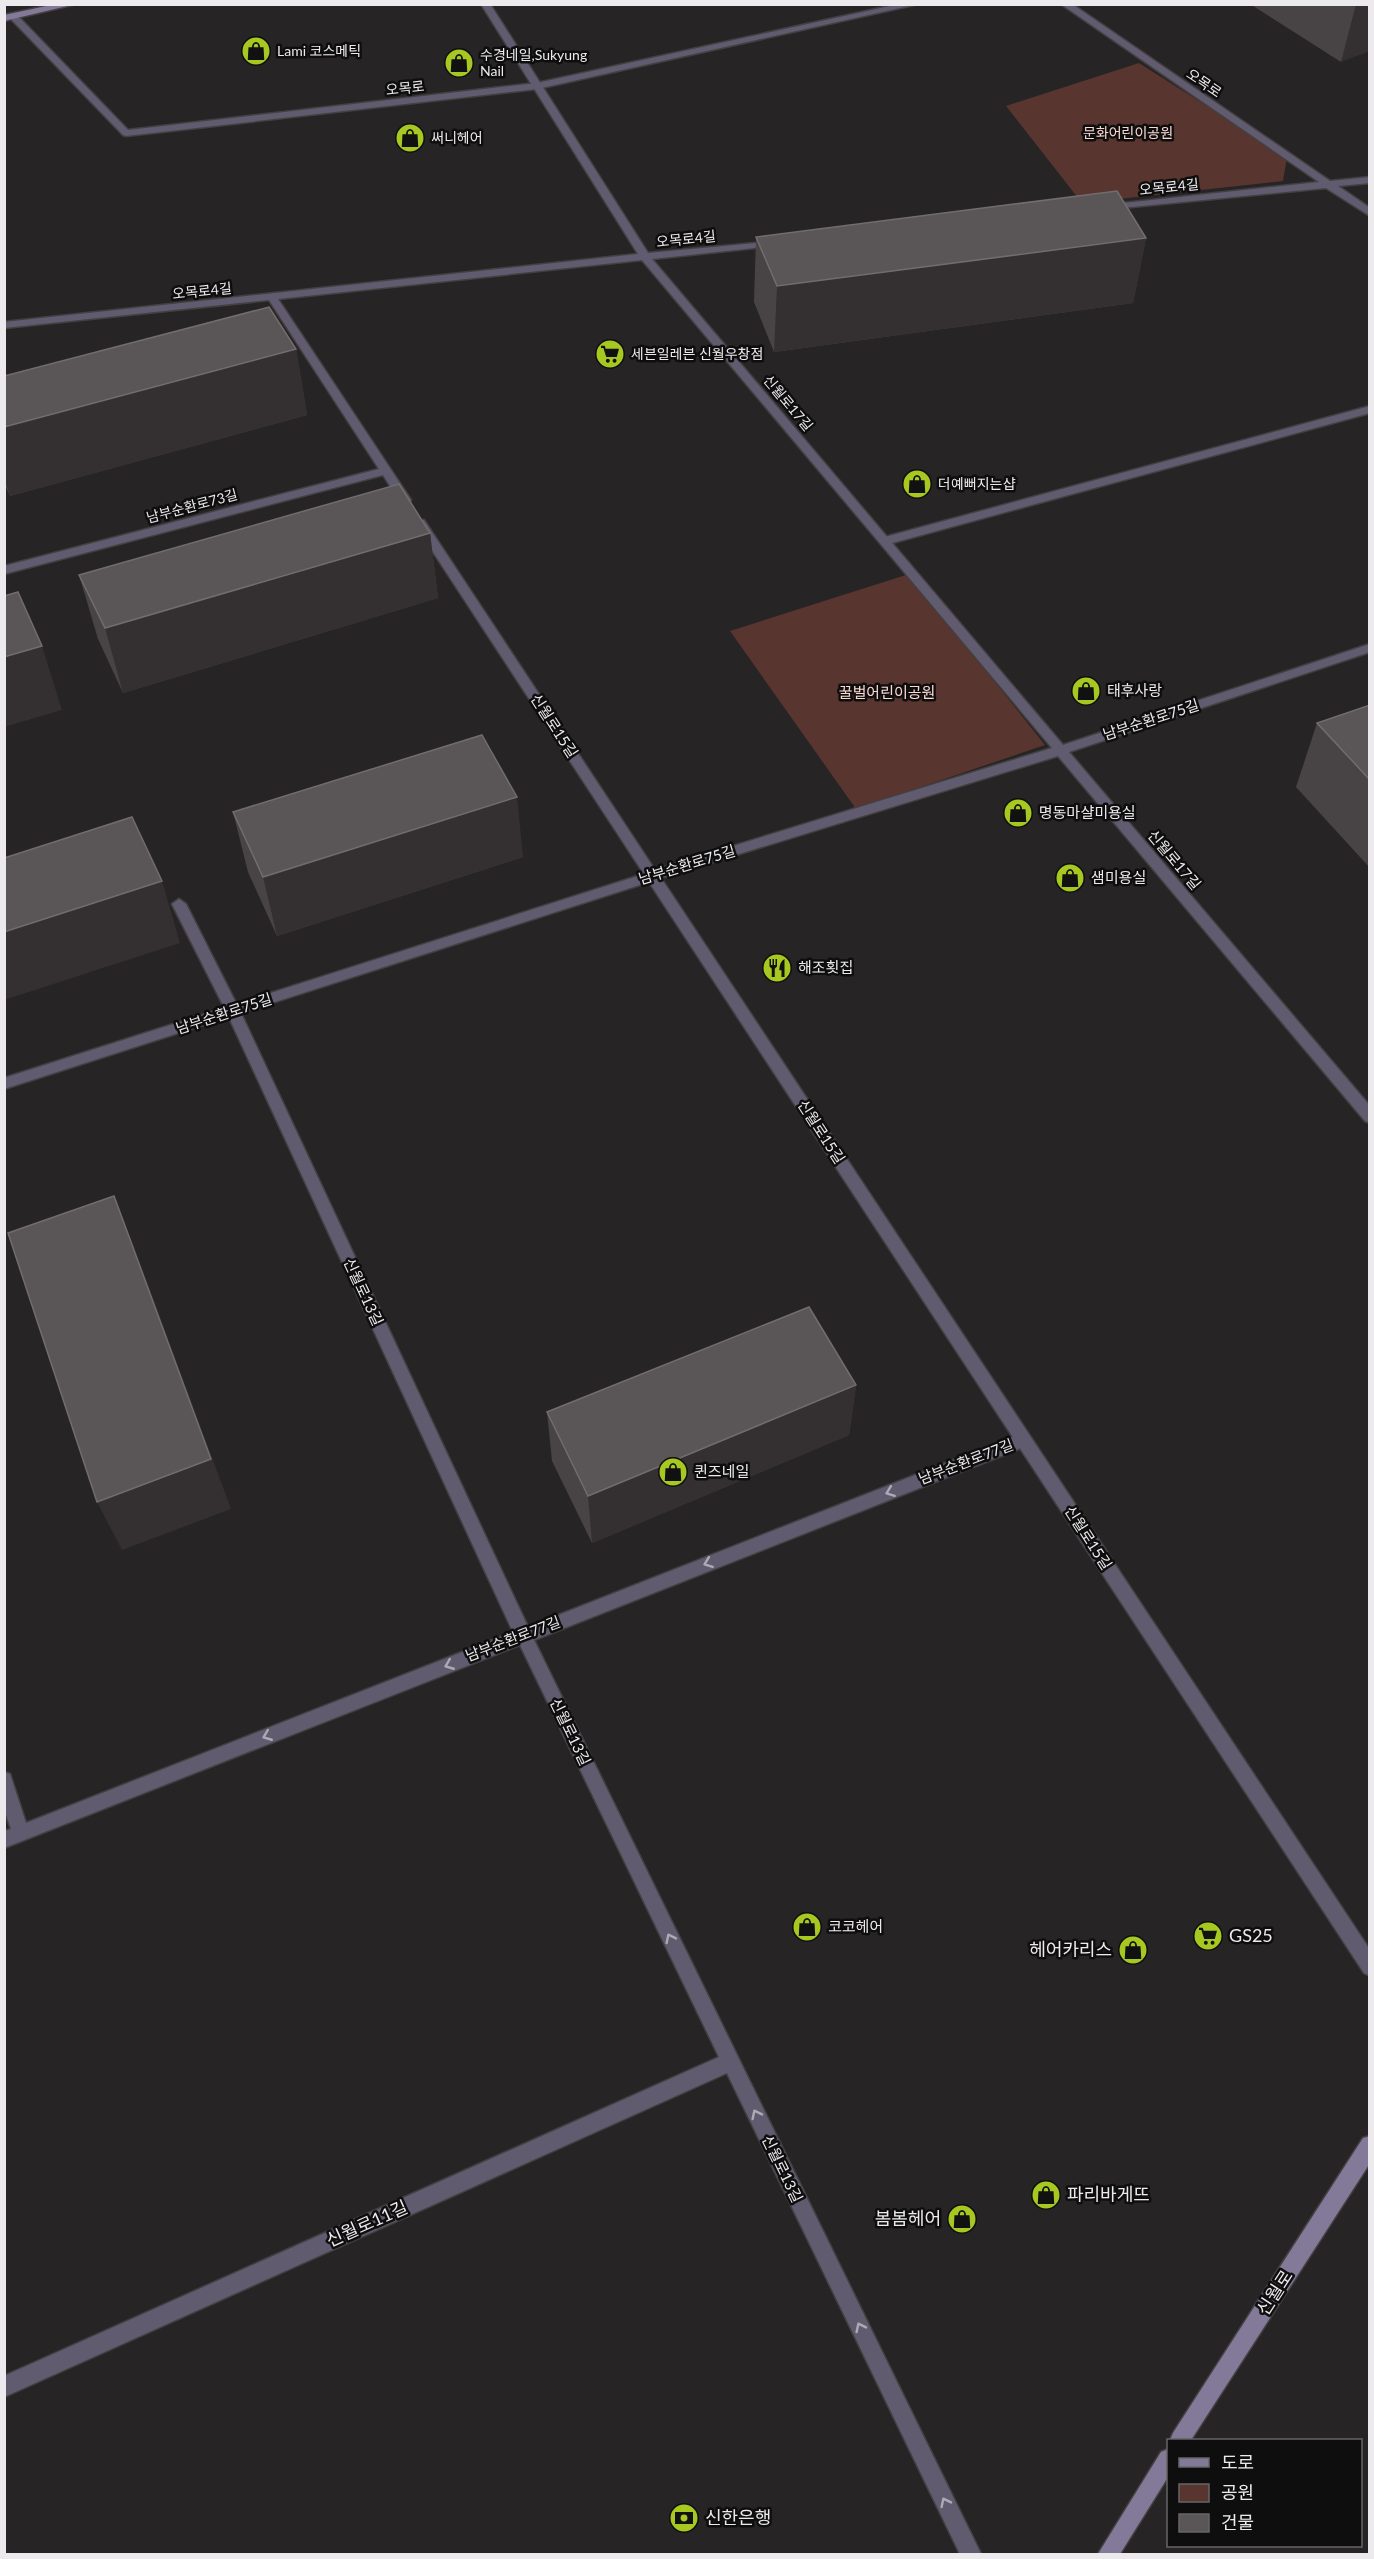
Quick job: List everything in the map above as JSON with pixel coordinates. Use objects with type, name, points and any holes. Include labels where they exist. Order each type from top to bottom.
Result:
[{"type":"main road","name":"오목로","points":[[9,17],[72,4]]},
{"type":"main road","name":"신월로","points":[[1181,2439],[1370,2145]]},
{"type":"main road","points":[[1108,2554],[1167,2461]]},
{"type":"street","name":"신월로17길","points":[[485,4],[645,257],[1370,1117]]},
{"type":"street","name":"오목로","points":[[9,17],[126,133],[537,86],[914,4]]},
{"type":"street","name":"오목로","points":[[1065,4],[1370,213]]},
{"type":"street","name":"오목로4길","points":[[1092,209],[1370,180]]},
{"type":"street","name":"오목로4길","points":[[4,325],[786,242]]},
{"type":"street","name":"신월로15길","points":[[272,297],[1370,1967]]},
{"type":"street","points":[[885,542],[1370,409]]},
{"type":"street","name":"남부순환로73길","points":[[4,570],[386,471]]},
{"type":"street","name":"남부순환로75길","points":[[4,1084],[652,876],[1060,750],[1370,648]]},
{"type":"street","name":"신월로13길","points":[[179,904],[233,1011],[523,1635],[971,2554]]},
{"type":"street","name":"남부순환로77길","points":[[4,1840],[1023,1440]]},
{"type":"street","points":[[4,1780],[21,1833]]},
{"type":"street","name":"신월로11길","points":[[4,2387],[730,2062]]},
{"type":"green space","name":"문화어린이공원","points":[[1139,63],[1287,157],[1283,181],[1082,203],[1006,106]]},
{"type":"green space","name":"꿀벌어린이공원","points":[[909,574],[1045,745],[856,809],[730,631]]},
{"type":"building","points":[[1117,191],[1146,238],[777,286],[756,237]]},
{"type":"building","points":[[269,307],[296,349],[4,427],[4,376]]},
{"type":"building","points":[[399,484],[430,533],[105,628],[79,575]]},
{"type":"building","points":[[18,592],[42,646],[4,657],[4,596]]},
{"type":"building","points":[[1370,705],[1370,780],[1317,723]]},
{"type":"building","points":[[482,735],[517,797],[263,877],[233,812]]},
{"type":"building","points":[[132,817],[162,881],[4,932],[4,858]]},
{"type":"building","points":[[114,1196],[211,1459],[97,1502],[8,1233]]},
{"type":"building","points":[[809,1307],[856,1385],[588,1496],[547,1412]]},
{"type":"place","name":"Lami 코스메틱","points":[[256,51]]},
{"type":"place","name":"수경네일,Sukyung Nail","points":[[459,63]]},
{"type":"place","name":"써니헤어","points":[[410,138]]},
{"type":"place","name":"세븐일레븐 신월우창점","points":[[610,354]]},
{"type":"place","name":"더예뻐지는샵","points":[[917,484]]},
{"type":"place","name":"태후사랑","points":[[1086,691]]},
{"type":"place","name":"명동마샬미용실","points":[[1018,813]]},
{"type":"place","name":"샘미용실","points":[[1070,878]]},
{"type":"place","name":"해조횟집","points":[[777,968]]},
{"type":"place","name":"퀸즈네일","points":[[673,1472]]},
{"type":"place","name":"코코헤어","points":[[807,1927]]},
{"type":"place","name":"GS25","points":[[1208,1936]]},
{"type":"place","name":"헤어카리스","points":[[1133,1950]]},
{"type":"place","name":"파리바게뜨","points":[[1046,2195]]},
{"type":"place","name":"봄봄헤어","points":[[962,2219]]},
{"type":"place","name":"신한은행","points":[[684,2518]]}]
